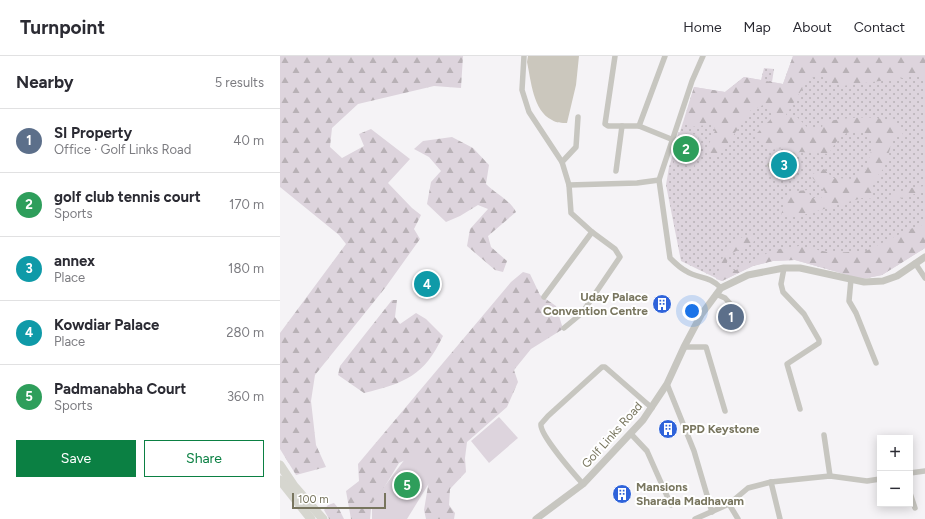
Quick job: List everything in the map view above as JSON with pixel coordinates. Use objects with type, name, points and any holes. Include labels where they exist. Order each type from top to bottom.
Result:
[{"type":"main road","points":[[280,465],[294,486],[323,519]]},
{"type":"main road","points":[[280,480],[311,519]]},
{"type":"street","points":[[524,56],[522,90],[529,112],[562,162],[570,185],[571,213],[592,232],[615,249],[620,256],[582,313],[564,328]]},
{"type":"street","points":[[615,56],[604,124],[608,126],[639,126],[671,139]]},
{"type":"street","points":[[639,126],[665,56]]},
{"type":"street","points":[[703,56],[692,81],[671,139],[659,180],[670,258],[687,272],[705,276],[716,282],[718,291],[734,308]]},
{"type":"street","points":[[562,162],[576,147],[578,117]]},
{"type":"street","points":[[616,171],[622,126]]},
{"type":"street","points":[[770,165],[793,155]]},
{"type":"street","points":[[570,185],[637,183],[659,180]]},
{"type":"street","points":[[544,297],[592,232]]},
{"type":"street","name":"Golf Links Road","points":[[536,519],[583,484],[631,434],[652,408],[667,384],[701,315],[718,291],[748,275],[784,268],[800,268],[864,282],[883,281],[897,276],[925,256]]},
{"type":"street","points":[[915,263],[925,278]]},
{"type":"street","points":[[784,268],[781,284],[783,292],[804,314],[819,340],[819,343],[787,364],[800,409]]},
{"type":"street","points":[[852,279],[849,301],[856,313],[876,363]]},
{"type":"street","points":[[684,347],[706,347],[726,411]]},
{"type":"street","points":[[583,484],[542,431],[541,424],[561,403],[602,367],[605,367],[617,376],[652,408]]},
{"type":"street","points":[[667,384],[694,451],[712,512]]},
{"type":"street","points":[[631,434],[647,451],[671,505]]},
{"type":"street","points":[[824,435],[830,476]]},
{"type":"street","points":[[913,473],[925,471]]},
{"type":"street","points":[[695,519],[704,518],[712,512],[729,504],[748,488],[772,482],[830,476],[867,481],[877,479]]},
{"type":"street","points":[[772,482],[780,519]]},
{"type":"street","points":[[913,502],[915,508]]},
{"type":"street","points":[[729,504],[738,519]]},
{"type":"green space","points":[[280,56],[463,56],[461,88],[434,86],[358,104],[332,128],[330,147],[342,158],[364,146],[359,134],[371,129],[410,159],[388,183],[412,208],[421,215],[414,229],[420,239],[385,288],[315,375],[311,401],[316,445],[326,467],[296,475],[280,449],[280,333],[346,244],[339,235],[280,187]]},
{"type":"green space","points":[[793,56],[925,56],[925,248],[882,275],[862,279],[795,260],[773,261],[753,266],[722,281],[681,261],[666,185],[669,167],[694,87],[725,92],[744,77],[761,80],[764,68],[774,69],[772,82],[783,84]]},
{"type":"green space","points":[[793,56],[925,56],[925,75],[842,86],[832,83],[825,77],[813,77],[804,86],[784,118],[796,116],[808,128],[822,128],[823,120],[826,117],[829,121],[874,118],[900,124],[903,135],[894,136],[884,168],[871,184],[874,199],[862,198],[796,217],[786,214],[781,216],[785,197],[796,191],[808,190],[811,198],[821,198],[825,192],[810,175],[824,169],[833,178],[853,179],[866,169],[874,141],[862,133],[855,131],[845,134],[837,141],[829,154],[800,152],[793,155],[783,148],[771,150],[758,140],[755,135],[770,120],[772,111],[766,104],[751,110],[719,156],[712,157],[707,148],[715,131],[714,124],[691,127],[684,121],[694,87],[725,92],[744,77],[783,84]]},
{"type":"green space","points":[[678,132],[699,135],[694,167],[674,163]]},
{"type":"green space","points":[[452,137],[473,148],[489,165],[486,184],[507,201],[516,212],[488,236],[491,247],[507,261],[503,272],[495,270],[467,246],[470,229],[488,209],[478,205],[460,216],[446,222],[427,204],[431,182],[441,171],[429,157],[414,149],[423,141]]},
{"type":"green space","points":[[925,186],[925,191],[891,201],[890,195],[911,188]]},
{"type":"green space","points":[[925,224],[925,248],[882,275],[862,279],[795,260],[773,261],[753,266],[722,281],[716,279],[726,247],[746,235],[756,237],[753,243],[730,254],[726,265],[730,270],[736,270],[773,250],[799,246],[832,253],[866,251],[910,229]]},
{"type":"green space","points":[[523,272],[530,274],[540,295],[556,306],[563,329],[531,349],[514,370],[518,382],[507,407],[467,442],[465,458],[466,472],[450,489],[449,505],[455,513],[454,519],[426,519],[424,510],[429,480],[418,454],[399,463],[371,509],[370,519],[351,519],[346,491],[359,481],[358,464],[511,282]]},
{"type":"green space","points":[[392,300],[397,300],[395,317],[400,324],[416,313],[426,319],[443,336],[436,350],[412,376],[391,386],[364,393],[338,375],[340,366]]},
{"type":"green space","points":[[499,417],[518,438],[489,463],[471,441]]},
{"type":"green space","points":[[414,447],[439,467],[407,519],[372,519],[372,503]]},
{"type":"green space","points":[[334,503],[344,519],[329,519],[324,510],[328,505]]},
{"type":"shaded area","points":[[528,56],[579,56],[576,85],[567,123],[559,123],[554,121],[546,116],[541,110],[532,86],[527,62]]},
{"type":"place","name":"golf club tennis court","points":[[686,149]]},
{"type":"place","name":"annex","points":[[784,165]]},
{"type":"place","name":"Kowdiar Palace","points":[[427,284]]},
{"type":"place","name":"Uday Palace Convention Centre","points":[[662,304]]},
{"type":"place","name":"SI Property","points":[[731,317]]},
{"type":"place","name":"PPD Keystone","points":[[668,429]]},
{"type":"place","name":"Padmanabha Court","points":[[407,485]]},
{"type":"place","name":"Mansions Sharada Madhavam","points":[[622,494]]}]
